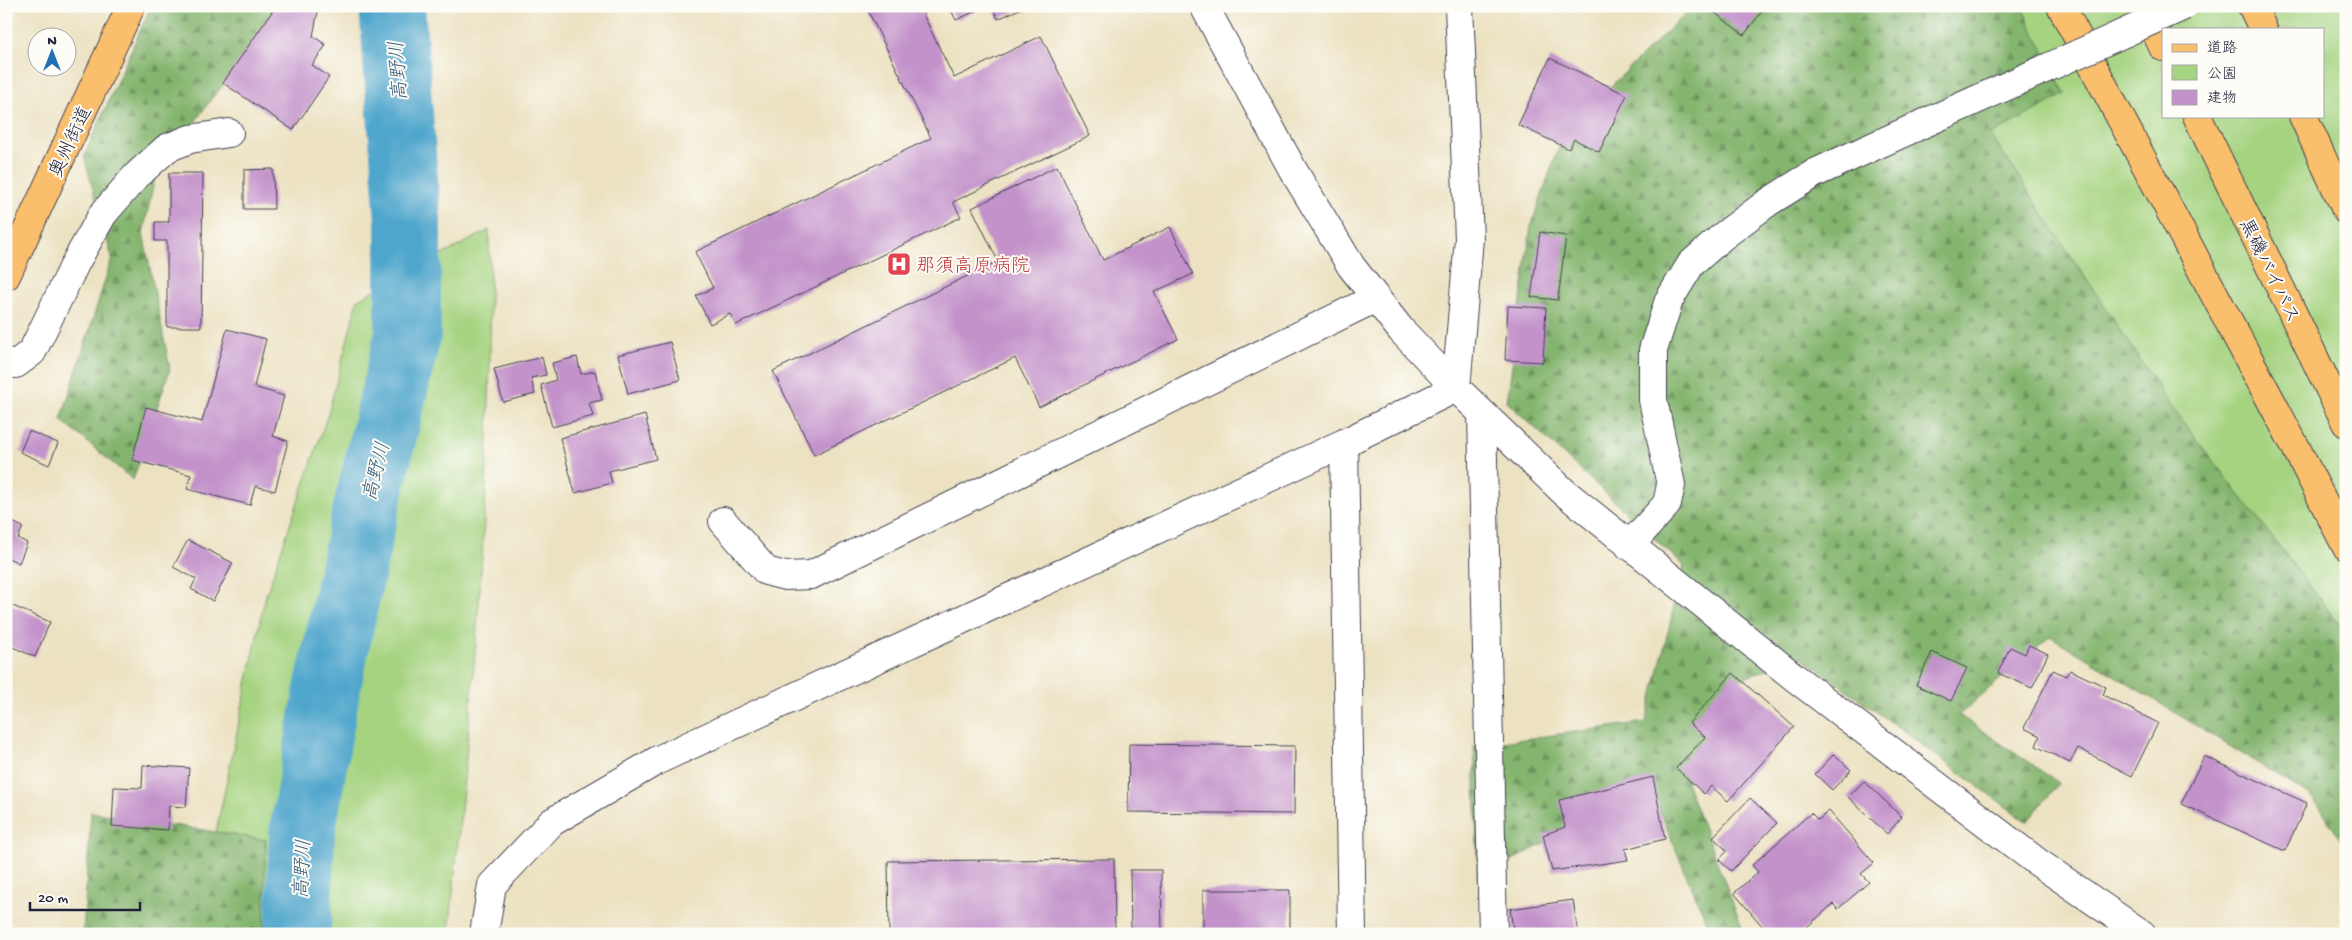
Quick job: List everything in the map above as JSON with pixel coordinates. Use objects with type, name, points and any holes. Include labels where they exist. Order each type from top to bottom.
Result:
[{"type":"main road","name":"奥州街道","points":[[6,276],[131,6]]},
{"type":"main road","points":[[2061,6],[2294,444],[2346,546]]},
{"type":"main road","points":[[2144,6],[2162,45]]},
{"type":"main road","points":[[2252,6],[2262,28]]},
{"type":"main road","name":"黒磯バイパス","points":[[2198,118],[2346,423]]},
{"type":"main road","points":[[2304,118],[2346,210]]},
{"type":"street","points":[[1204,6],[1293,170],[1351,266],[1401,330],[1456,388],[1564,492],[1794,678],[2036,861],[2142,934]]},
{"type":"street","points":[[1456,388],[1469,239],[1459,6]]},
{"type":"street","points":[[1629,546],[1666,504],[1671,485],[1653,400],[1653,350],[1669,300],[1690,264],[1767,203],[1815,174],[1916,126],[2184,6]]},
{"type":"street","points":[[6,362],[16,364],[32,352],[77,260],[103,214],[136,176],[167,148],[190,139],[228,133]]},
{"type":"street","points":[[723,521],[766,571],[785,576],[811,575],[1376,298]]},
{"type":"street","points":[[484,934],[492,886],[552,822],[658,760],[1344,443],[1456,388]]},
{"type":"street","points":[[1482,413],[1493,934]]},
{"type":"street","points":[[1344,443],[1352,934]]},
{"type":"green space","points":[[151,6],[291,6],[212,98],[155,177],[143,233],[170,369],[133,480],[61,420],[112,258],[84,156]]},
{"type":"green space","points":[[1693,6],[2021,6],[2065,94],[1991,135],[2169,404],[2346,633],[2346,847],[2311,796],[2050,636],[1959,715],[2059,783],[2027,822],[1802,657],[1726,684],[1686,782],[1745,934],[1713,934],[1650,788],[1478,878],[1474,746],[1646,722],[1684,566],[1507,402],[1531,226],[1564,132]]},
{"type":"green space","points":[[2021,6],[2346,6],[2346,633],[2169,404],[1991,135],[2065,94]]},
{"type":"green space","points":[[489,230],[489,407],[480,582],[474,670],[449,934],[264,934],[266,840],[216,832],[265,598],[328,414],[358,299]]},
{"type":"green space","points":[[91,812],[266,840],[264,934],[83,934]]},
{"type":"building","points":[[276,6],[319,6],[313,36],[326,45],[312,65],[329,77],[293,130],[223,83]]},
{"type":"building","points":[[919,6],[954,78],[1041,36],[1090,136],[953,202],[961,217],[736,325],[730,314],[710,324],[696,296],[713,288],[695,252],[931,138],[866,7]]},
{"type":"building","points":[[949,6],[974,6],[976,11],[956,20]]},
{"type":"building","points":[[992,6],[1026,6],[998,19]]},
{"type":"building","points":[[1706,6],[1766,6],[1744,35]]},
{"type":"building","points":[[1550,58],[1627,95],[1599,152],[1574,139],[1569,149],[1518,125]]},
{"type":"building","points":[[1057,166],[1103,260],[1170,227],[1193,274],[1154,292],[1178,339],[1039,407],[1015,358],[814,455],[773,371],[998,261],[972,208]]},
{"type":"building","points":[[273,169],[274,209],[244,209],[244,170]]},
{"type":"building","points":[[169,173],[203,173],[201,327],[167,327],[167,241],[155,241],[155,222],[169,222]]},
{"type":"building","points":[[1540,232],[1566,236],[1558,300],[1531,297]]},
{"type":"building","points":[[1508,306],[1546,308],[1543,362],[1505,360]]},
{"type":"building","points":[[227,329],[266,339],[254,387],[284,396],[273,436],[288,441],[275,491],[255,486],[250,505],[187,489],[191,475],[132,460],[146,407],[202,422]]},
{"type":"building","points":[[670,342],[680,380],[628,394],[618,355]]},
{"type":"building","points":[[542,357],[546,375],[531,378],[535,394],[503,402],[494,369]]},
{"type":"building","points":[[577,357],[581,374],[595,371],[602,400],[589,403],[593,416],[552,427],[541,385],[556,380],[552,363]]},
{"type":"building","points":[[645,415],[656,459],[609,471],[612,483],[575,493],[560,438]]},
{"type":"building","points":[[29,431],[58,443],[49,465],[20,452]]},
{"type":"building","points":[[6,519],[23,527],[18,538],[27,543],[19,563],[6,557]]},
{"type":"building","points":[[188,540],[233,563],[213,601],[191,589],[196,579],[173,567]]},
{"type":"building","points":[[6,603],[50,622],[35,657],[6,644]]},
{"type":"building","points":[[2029,645],[2048,654],[2032,688],[1998,673],[2010,647],[2025,654]]},
{"type":"building","points":[[1932,652],[1967,668],[1951,701],[1916,685]]},
{"type":"building","points":[[2053,670],[2066,676],[2070,670],[2106,687],[2103,695],[2158,723],[2132,776],[2078,748],[2070,763],[2036,746],[2040,736],[2024,728]]},
{"type":"building","points":[[1733,673],[1794,727],[1728,801],[1711,786],[1704,794],[1676,768],[1705,737],[1689,723]]},
{"type":"building","points":[[1129,744],[1295,746],[1294,814],[1128,812]]},
{"type":"building","points":[[1834,754],[1851,770],[1832,790],[1815,774]]},
{"type":"building","points":[[2204,756],[2307,803],[2285,851],[2181,804]]},
{"type":"building","points":[[143,765],[189,768],[186,807],[169,806],[168,830],[112,826],[114,787],[142,788]]},
{"type":"building","points":[[1653,777],[1665,839],[1625,849],[1628,860],[1552,871],[1543,835],[1565,827],[1559,800]]},
{"type":"building","points":[[1864,781],[1902,817],[1887,834],[1848,797]]},
{"type":"building","points":[[1750,798],[1777,823],[1731,871],[1719,860],[1727,851],[1713,837]]},
{"type":"building","points":[[1829,811],[1874,863],[1861,874],[1869,882],[1838,909],[1833,904],[1799,934],[1769,934],[1734,893],[1758,872],[1752,865],[1811,813],[1818,820]]},
{"type":"building","points":[[1114,859],[1115,934],[889,934],[888,861]]},
{"type":"building","points":[[1130,870],[1161,870],[1162,934],[1131,934]]},
{"type":"building","points":[[1203,890],[1290,890],[1290,934],[1203,934]]},
{"type":"building","points":[[1573,900],[1578,934],[1514,934],[1510,909]]},
{"type":"waterway","name":"高野川","points":[[298,934],[302,834],[327,690],[363,522],[408,334],[408,221],[392,6]]},
{"type":"place","name":"那須高原病院","points":[[899,264]]}]
